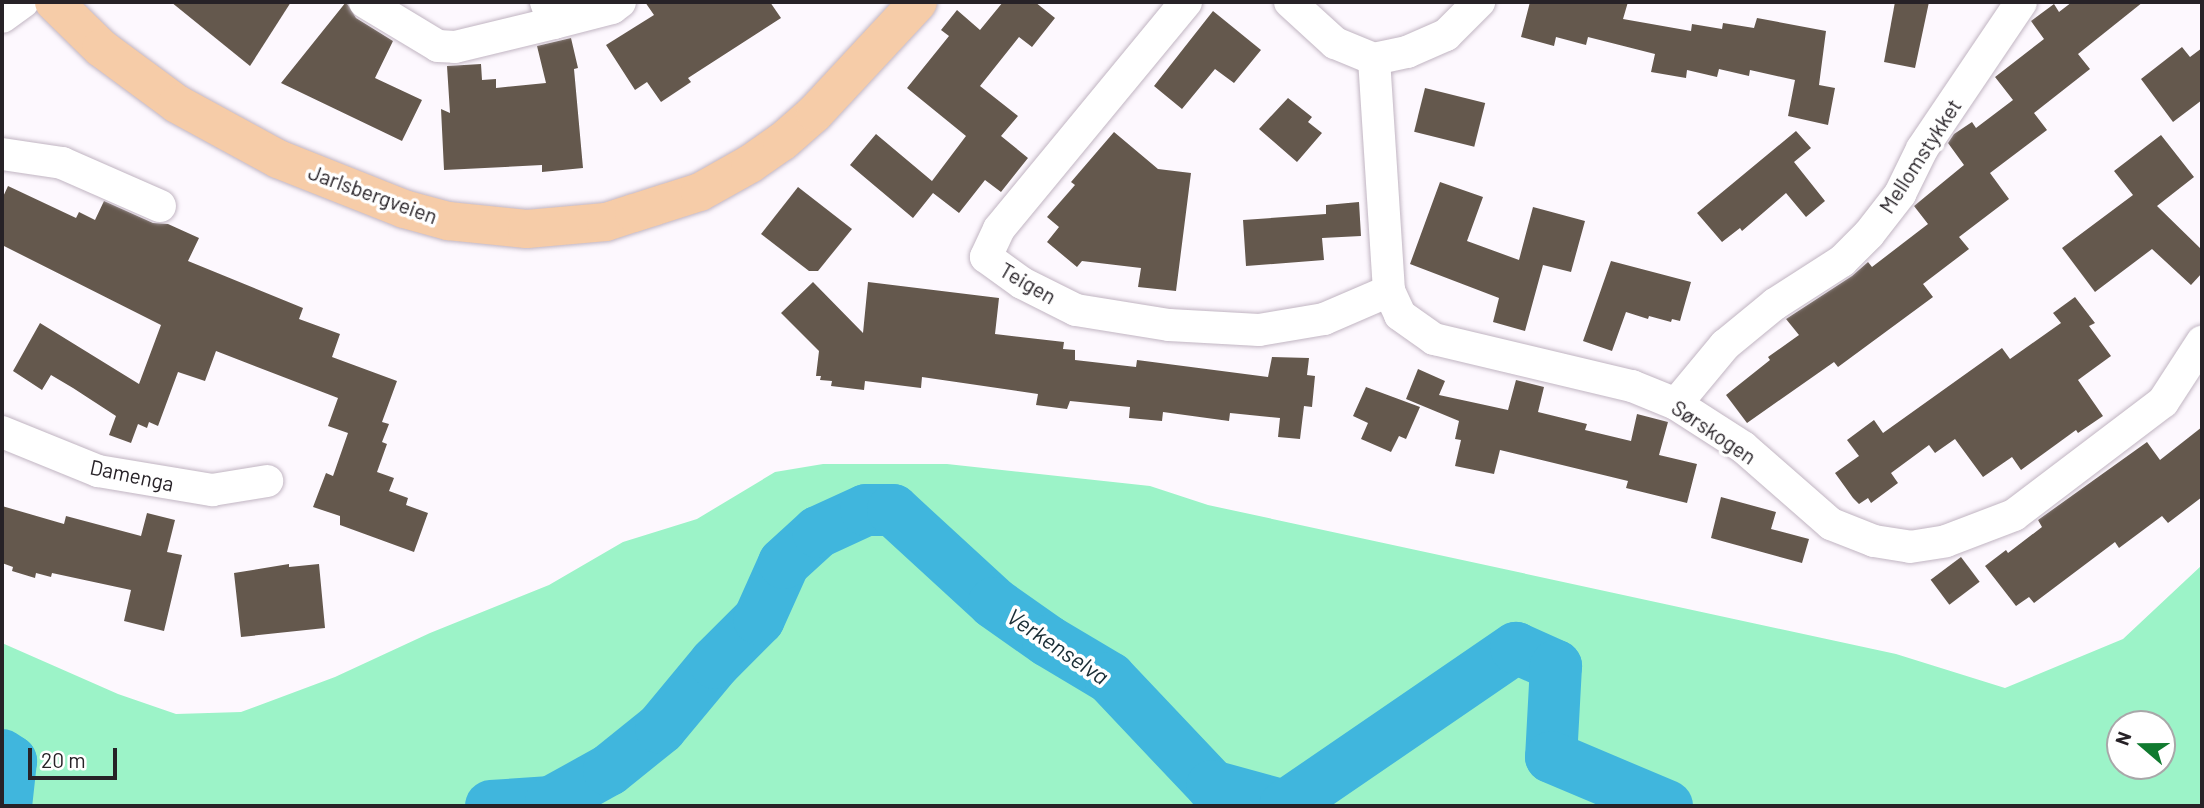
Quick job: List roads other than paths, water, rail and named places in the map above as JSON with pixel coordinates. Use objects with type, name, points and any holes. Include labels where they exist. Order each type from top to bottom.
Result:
[{"type":"main road","name":"Jarlsbergveien","points":[[54,2],[101,48],[177,104],[278,159],[328,181],[415,212],[448,221],[527,229],[606,222],[634,214],[700,192],[750,164],[782,142],[815,113],[918,2]]},
{"type":"street","points":[[2,17],[23,2]]},
{"type":"street","points":[[365,2],[438,46],[455,47],[550,13],[612,8],[620,2]]},
{"type":"street","name":"Teigen","points":[[1186,2],[999,229],[986,257],[1022,283],[1076,310],[1169,325],[1259,330],[1324,319],[1389,291]]},
{"type":"street","points":[[1290,2],[1335,43],[1374,59],[1407,52],[1446,35],[1479,2]]},
{"type":"street","name":"Mellomstykket","points":[[1676,404],[1725,345],[1775,304],[1842,261],[1869,234],[1900,194],[1922,149],[2021,2]]},
{"type":"street","name":"Sørskogen","points":[[1374,59],[1389,291],[1400,315],[1434,340],[1632,386],[1676,404],[1743,447],[1831,524],[1874,541],[1910,547],[1946,541],[2014,515],[2163,402],[2202,342]]},
{"type":"street","points":[[2,154],[62,163],[160,206]]},
{"type":"street","name":"Damenga","points":[[2,432],[98,471],[212,490],[267,481]]},
{"type":"waterway","name":"Verkenselva","points":[[491,806],[551,802],[609,770],[661,728],[715,663],[759,619],[784,563],[818,532],[866,510],[893,510],[994,603],[1048,641],[1110,678],[1212,786],[1285,806],[1516,648],[1556,666],[1551,757],[1667,806]]},
{"type":"waterway","name":"Verkenselva","points":[[2,755],[11,761],[6,806]]}]
